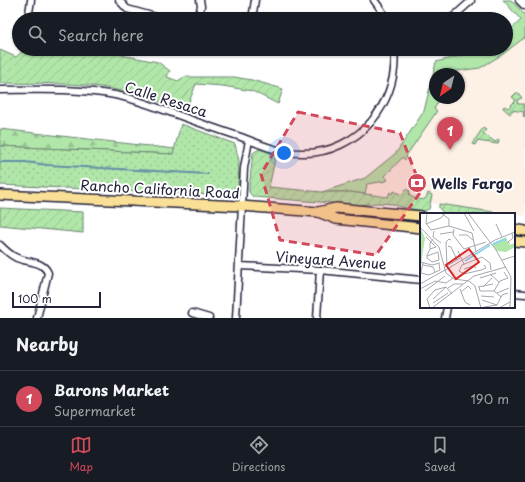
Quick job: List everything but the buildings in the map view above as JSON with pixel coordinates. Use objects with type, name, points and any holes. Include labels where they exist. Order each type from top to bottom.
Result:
[{"type":"main road","points":[[520,0],[525,5]]},
{"type":"main road","name":"Rancho California Road","points":[[0,195],[241,206],[318,212],[336,208],[420,216]]},
{"type":"main road","name":"Rancho California Road","points":[[318,212],[336,220],[420,228]]},
{"type":"main road","points":[[369,223],[382,219],[420,223]]},
{"type":"main road","points":[[515,229],[525,231]]},
{"type":"main road","points":[[515,240],[525,242]]},
{"type":"street","points":[[29,12],[31,0]]},
{"type":"street","points":[[119,0],[128,9],[138,12]]},
{"type":"street","points":[[200,0],[200,12]]},
{"type":"street","points":[[253,12],[255,0]]},
{"type":"street","points":[[374,0],[381,12]]},
{"type":"street","points":[[459,12],[471,1]]},
{"type":"street","name":"Calle Resaca","points":[[0,90],[87,92],[114,95],[143,102],[280,151],[305,153],[318,152],[344,144],[357,136],[372,120],[384,103],[390,89],[394,73],[394,56]]},
{"type":"street","points":[[236,318],[241,206],[244,168],[249,140]]},
{"type":"street","points":[[0,246],[16,258],[41,264],[46,268],[48,273],[37,318]]},
{"type":"street","name":"Vineyard Avenue","points":[[239,266],[320,270],[420,280]]},
{"type":"street","points":[[317,318],[320,270]]},
{"type":"street","points":[[515,293],[525,294]]},
{"type":"street","points":[[445,318],[447,308]]},
{"type":"street","points":[[192,313],[209,318]]},
{"type":"highlighted area","points":[[298,112],[400,133],[422,190],[376,255],[280,240],[261,174]]},
{"type":"shaded area","points":[[525,37],[525,216],[515,215],[515,213],[503,213],[365,194],[367,184],[386,181],[385,176],[403,157],[405,159],[437,112],[434,109],[437,104],[465,104],[465,70],[480,68],[500,56],[513,56],[513,46]]},
{"type":"green space","points":[[503,0],[511,0],[525,15],[525,37],[513,46],[513,27],[521,20]]},
{"type":"green space","points":[[0,50],[16,57],[127,56],[158,62],[170,71],[167,77],[178,81],[184,77],[234,77],[252,80],[283,89],[278,104],[252,91],[223,86],[196,84],[186,110],[137,95],[94,86],[0,83]]},
{"type":"green space","points":[[460,56],[500,56],[480,68],[465,70],[465,68],[435,68],[436,62]]},
{"type":"green space","points":[[429,91],[429,104],[437,104],[434,109],[437,111],[406,156],[407,158],[405,160],[403,157],[385,176],[388,180],[367,184],[365,194],[350,192],[322,192],[365,178],[396,153],[424,111]]},
{"type":"green space","points":[[516,93],[522,98],[517,100],[518,104],[524,104],[525,117],[523,116],[524,112],[512,110],[510,114],[503,108],[504,106],[508,108],[516,100],[512,97]]},
{"type":"green space","points":[[181,124],[235,144],[239,161],[238,187],[235,187],[228,194],[228,197],[213,195],[0,185],[0,146],[173,154]]},
{"type":"green space","points":[[483,128],[486,130],[483,133],[495,142],[499,139],[498,144],[477,141],[475,145],[472,144]]},
{"type":"green space","points":[[0,129],[175,149],[173,154],[0,146]]},
{"type":"green space","points":[[259,149],[276,155],[269,187],[322,192],[350,192],[388,197],[390,192],[392,194],[394,191],[402,195],[406,189],[410,191],[409,195],[414,198],[425,199],[428,193],[432,195],[429,209],[425,211],[405,208],[392,204],[377,203],[358,205],[253,197],[249,192],[249,188],[253,153]]},
{"type":"green space","points":[[439,204],[500,213],[443,213],[439,208]]},
{"type":"green space","points":[[0,208],[83,212],[83,233],[0,225]]},
{"type":"waterway","points":[[0,162],[25,162],[48,165],[208,174]]},
{"type":"place","name":"Barons Market","points":[[450,150]]},
{"type":"place","name":"Wells Fargo","points":[[417,183]]}]
